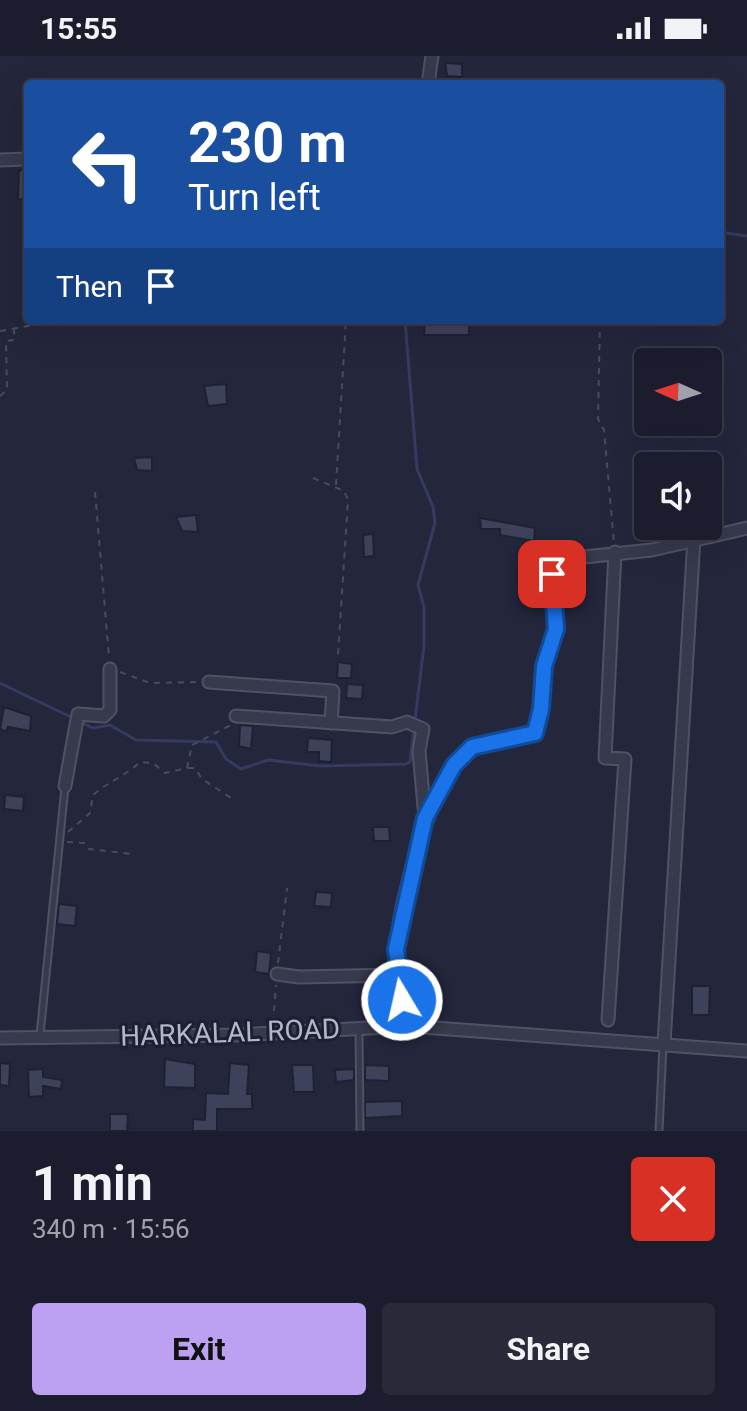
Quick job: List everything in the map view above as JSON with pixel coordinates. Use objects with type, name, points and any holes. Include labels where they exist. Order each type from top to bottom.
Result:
[{"type":"street","points":[[429,80],[432,56]]},
{"type":"street","points":[[0,160],[24,159]]},
{"type":"street","points":[[722,533],[747,528]]},
{"type":"street","points":[[408,1026],[396,975],[400,918],[425,818],[454,765],[472,747],[535,733],[541,709],[544,666],[556,629],[552,574],[565,559],[652,550],[687,540]]},
{"type":"street","points":[[664,1044],[673,840],[694,540]]},
{"type":"street","points":[[608,1020],[625,759],[605,758],[615,552]]},
{"type":"street","points":[[65,786],[78,714],[104,716],[110,710],[110,669]]},
{"type":"street","points":[[209,682],[333,691],[331,723]]},
{"type":"street","points":[[236,716],[392,727],[407,722],[423,729],[419,751],[425,818]]},
{"type":"street","points":[[277,974],[299,977],[396,975]]},
{"type":"street","name":"HARKALAL ROAD","points":[[0,1038],[408,1026],[747,1051]]},
{"type":"lane","points":[[40,1036],[65,786]]},
{"type":"lane","points":[[359,1027],[360,1131]]},
{"type":"lane","points":[[659,1131],[664,1044]]},
{"type":"path","points":[[0,331],[43,324]]},
{"type":"path","points":[[335,486],[346,324]]},
{"type":"path","points":[[600,324],[598,419],[604,430],[615,552]]},
{"type":"path","points":[[0,396],[7,390],[6,341],[14,340],[14,330]]},
{"type":"path","points":[[313,478],[344,491],[348,500],[338,655]]},
{"type":"path","points":[[95,492],[110,669],[150,683],[209,682]]},
{"type":"path","points":[[187,768],[192,745],[203,737],[229,728],[236,716]]},
{"type":"path","points":[[58,841],[90,813],[93,795],[140,762],[153,763],[165,773],[195,768],[202,779],[231,798]]},
{"type":"path","points":[[58,841],[85,843],[89,849],[132,854]]},
{"type":"path","points":[[272,1032],[287,888]]},
{"type":"building","points":[[445,63],[462,64],[462,77],[447,76]]},
{"type":"building","points":[[19,170],[24,171],[24,200],[18,199]]},
{"type":"building","points":[[425,324],[469,324],[469,335],[424,335]]},
{"type":"building","points":[[226,384],[227,404],[208,406],[204,386]]},
{"type":"building","points":[[152,457],[152,471],[137,470],[134,458]]},
{"type":"building","points":[[196,515],[198,532],[182,531],[176,517]]},
{"type":"building","points":[[480,518],[535,528],[534,541],[500,535],[500,529],[481,529]]},
{"type":"building","points":[[373,534],[374,556],[364,557],[363,535]]},
{"type":"building","points":[[338,662],[352,664],[351,678],[337,678]]},
{"type":"building","points":[[347,684],[363,685],[362,699],[346,698]]},
{"type":"building","points":[[4,707],[31,716],[30,731],[8,727],[6,732],[0,729]]},
{"type":"building","points":[[240,725],[253,726],[251,749],[239,746]]},
{"type":"building","points":[[308,738],[332,740],[331,762],[319,761],[319,752],[307,752]]},
{"type":"building","points":[[5,795],[24,797],[23,811],[4,809]]},
{"type":"building","points":[[373,827],[389,827],[390,841],[374,841]]},
{"type":"building","points":[[316,892],[332,893],[331,907],[314,906]]},
{"type":"building","points":[[59,904],[77,906],[75,926],[57,924]]},
{"type":"building","points":[[257,951],[271,953],[269,974],[255,972]]},
{"type":"building","points":[[692,986],[710,986],[709,1015],[692,1015]]},
{"type":"building","points":[[165,1059],[195,1064],[195,1088],[164,1087]]},
{"type":"building","points":[[0,1063],[10,1064],[9,1086],[0,1085]]},
{"type":"building","points":[[230,1063],[249,1065],[247,1094],[252,1094],[252,1109],[217,1109],[217,1131],[193,1131],[193,1119],[205,1120],[206,1093],[228,1094]]},
{"type":"building","points":[[292,1065],[313,1065],[314,1092],[294,1092]]},
{"type":"building","points":[[365,1065],[389,1066],[389,1081],[365,1080]]},
{"type":"building","points":[[43,1069],[43,1077],[62,1080],[61,1089],[43,1086],[43,1096],[29,1097],[28,1070]]},
{"type":"building","points":[[354,1069],[354,1080],[336,1082],[335,1070]]},
{"type":"building","points":[[402,1101],[402,1116],[365,1118],[365,1102]]},
{"type":"building","points":[[110,1114],[128,1114],[127,1131],[110,1131]]},
{"type":"waterway","points":[[724,233],[747,236]]},
{"type":"waterway","points":[[405,324],[417,469],[433,507],[435,523],[418,585],[424,607],[424,645],[415,720]]},
{"type":"waterway","points":[[0,683],[75,719]]},
{"type":"waterway","points":[[82,723],[93,728],[110,725],[136,740],[216,742],[226,759],[241,769],[268,760],[320,766],[406,764],[410,762],[414,728]]},
{"type":"route","points":[[402,1000],[396,975],[396,949],[400,918],[425,818],[454,765],[472,747],[535,733],[541,709],[544,666],[556,629],[552,574]]}]
